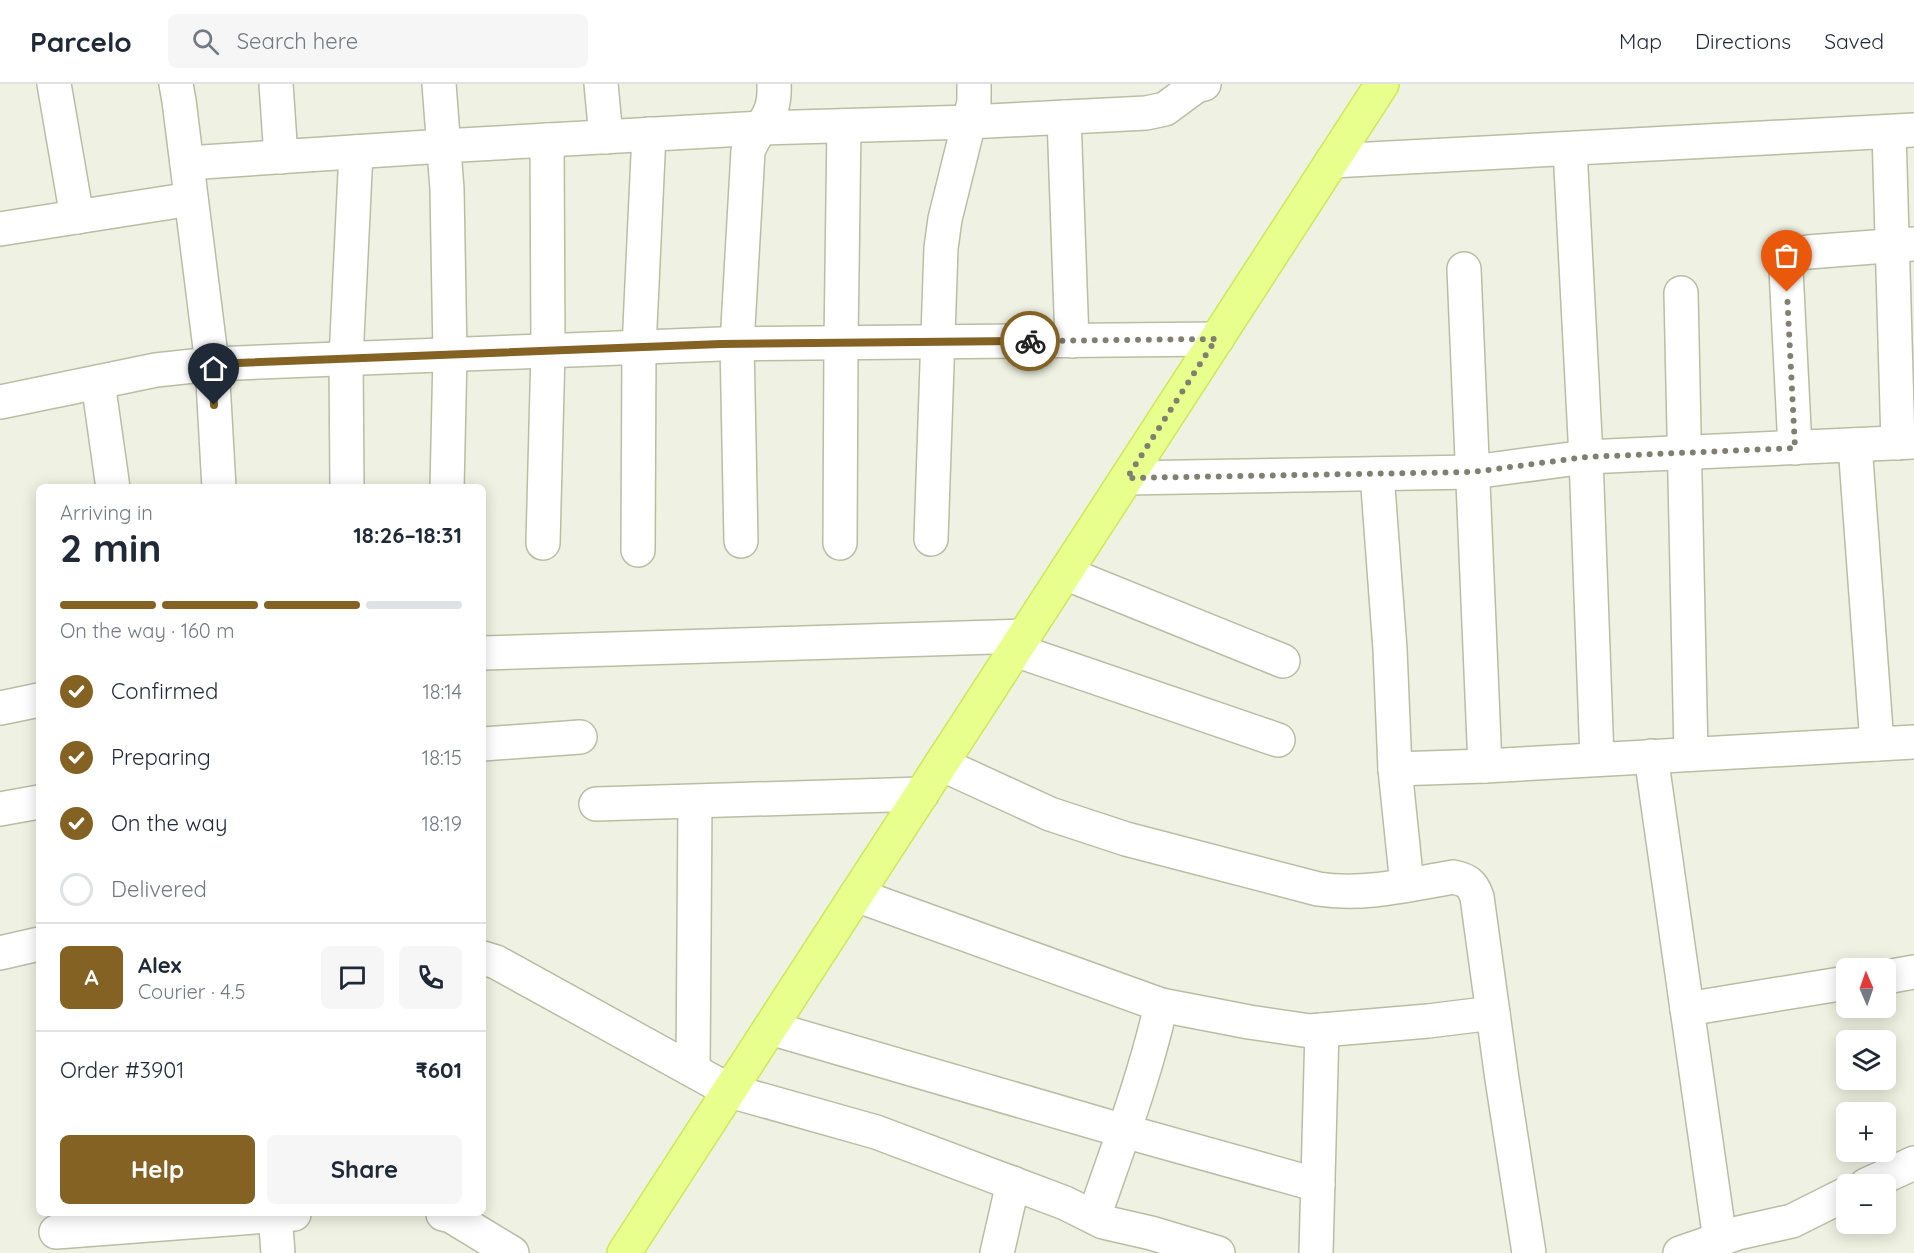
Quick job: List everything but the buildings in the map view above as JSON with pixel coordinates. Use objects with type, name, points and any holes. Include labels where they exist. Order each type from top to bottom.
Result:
[{"type":"main road","points":[[624,1253],[1332,161],[1377,85]]},
{"type":"street","points":[[54,84],[77,217]]},
{"type":"street","points":[[176,84],[212,364],[219,484]]},
{"type":"street","points":[[276,84],[281,157]]},
{"type":"street","points":[[439,84],[447,189],[450,355],[447,484]]},
{"type":"street","points":[[601,84],[606,137]]},
{"type":"street","points":[[741,541],[737,344],[748,151],[753,139],[770,114],[774,84]]},
{"type":"street","points":[[931,539],[941,248],[945,219],[974,102],[974,84]]},
{"type":"street","points":[[187,163],[762,128],[969,122],[1146,113],[1165,109],[1204,84]]},
{"type":"street","points":[[1064,117],[1072,341]]},
{"type":"street","points":[[840,543],[844,126]]},
{"type":"street","points":[[1127,478],[1473,472],[1586,457],[1906,443],[1902,131],[1332,161]]},
{"type":"street","points":[[638,550],[639,348],[650,134]]},
{"type":"street","points":[[543,543],[548,351],[547,140]]},
{"type":"street","points":[[1570,149],[1586,457],[1597,759]]},
{"type":"street","points":[[347,484],[346,359],[356,152]]},
{"type":"street","points":[[0,229],[192,199]]},
{"type":"street","points":[[1795,448],[1786,270],[1788,261],[1793,254],[1903,245]]},
{"type":"street","points":[[1464,270],[1485,766]]},
{"type":"street","points":[[1681,293],[1691,754]]},
{"type":"street","points":[[0,402],[156,370],[212,364],[737,344],[1216,339]]},
{"type":"street","points":[[98,382],[112,484]]},
{"type":"street","points":[[1854,445],[1877,744]]},
{"type":"street","points":[[1377,474],[1390,649],[1395,769],[1407,885]]},
{"type":"street","points":[[1065,573],[1283,661]]},
{"type":"street","points":[[486,653],[1020,643],[1278,740]]},
{"type":"street","points":[[0,708],[36,701]]},
{"type":"street","points":[[486,744],[580,737]]},
{"type":"street","points":[[1395,769],[1914,742]]},
{"type":"street","points":[[1651,756],[1720,1239]]},
{"type":"street","points":[[941,764],[1061,818],[1126,839],[1318,889],[1370,891],[1453,877],[1466,880],[1473,887],[1477,897],[1529,1253]]},
{"type":"street","points":[[596,804],[922,794]]},
{"type":"street","points":[[693,1070],[695,802]]},
{"type":"street","points":[[0,809],[36,803]]},
{"type":"street","points":[[856,895],[1161,1005],[1249,1022],[1310,1031],[1493,1013]]},
{"type":"street","points":[[0,953],[36,945]]},
{"type":"street","points":[[486,959],[496,962],[730,1091],[876,1132],[1065,1203],[1103,1222],[1158,1244],[1218,1253]]},
{"type":"street","points":[[1896,975],[1914,972]]},
{"type":"street","points":[[1687,1009],[1836,985]]},
{"type":"street","points":[[1094,1217],[1124,1131],[1161,1005]]},
{"type":"street","points":[[770,1028],[1318,1185]]},
{"type":"street","points":[[1316,1253],[1322,1030]]},
{"type":"street","points":[[1890,1174],[1914,1163]]},
{"type":"street","points":[[997,1253],[1013,1183]]},
{"type":"street","points":[[1680,1253],[1738,1233],[1792,1221],[1836,1199]]},
{"type":"street","points":[[56,1232],[256,1216]]},
{"type":"street","points":[[278,1253],[281,1216]]},
{"type":"street","points":[[451,1216],[512,1253]]},
{"type":"way so far","points":[[1030,341],[1216,339],[1127,478],[1473,472],[1586,457],[1795,448],[1787,292]]},
{"type":"route","points":[[214,405],[212,364],[721,344],[1030,341]]}]
